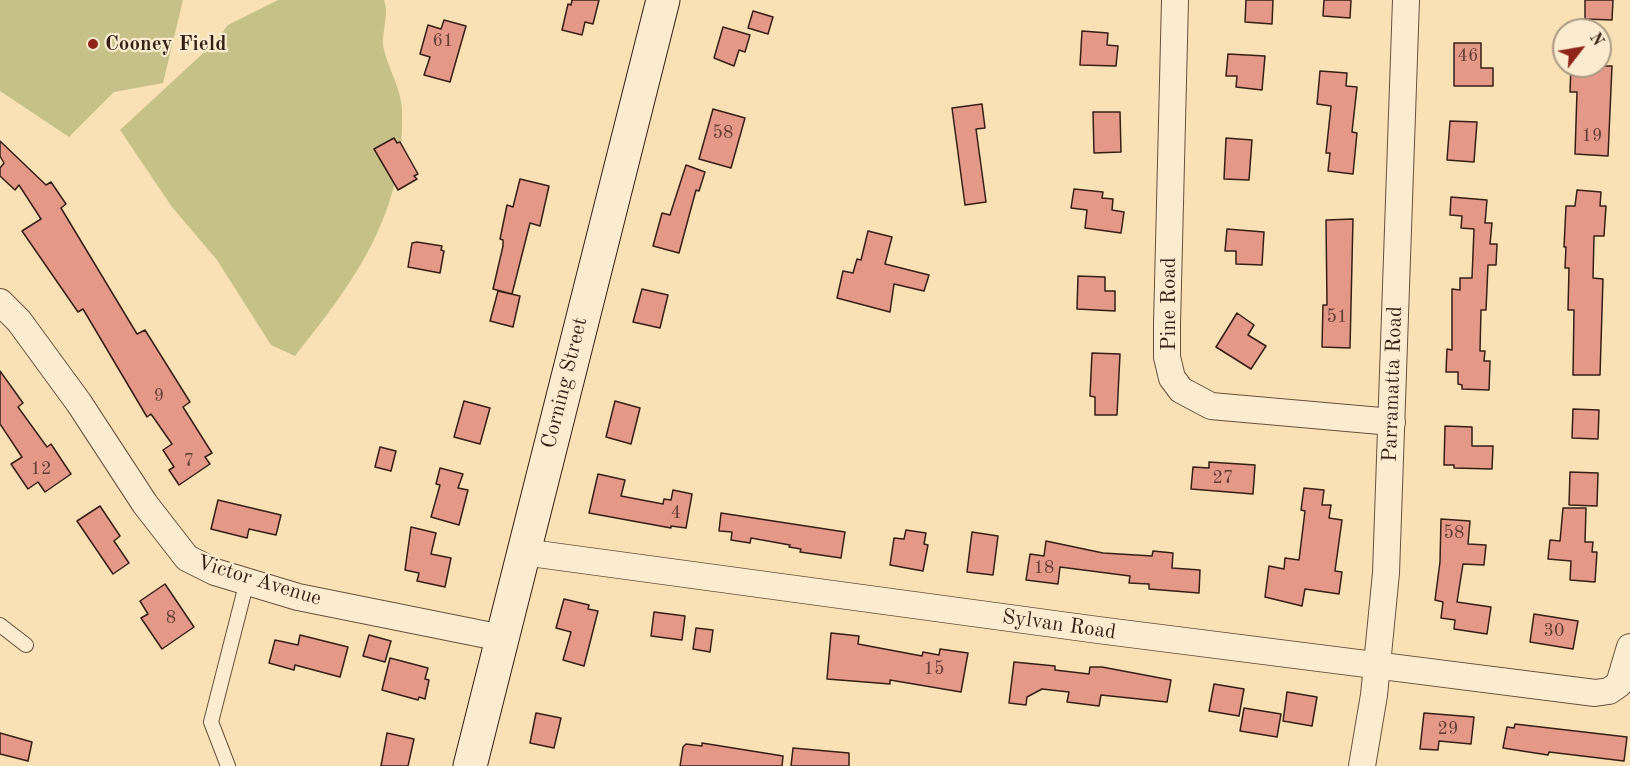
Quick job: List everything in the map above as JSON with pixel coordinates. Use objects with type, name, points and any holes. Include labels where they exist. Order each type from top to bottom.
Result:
[{"type":"street","name":"Corning Street","points":[[470,766],[663,0]]},
{"type":"street","name":"Pine Road","points":[[1174,0],[1167,325],[1167,357],[1172,378],[1181,390],[1211,406],[1392,422]]},
{"type":"street","name":"Parramatta Road","points":[[1362,766],[1377,664],[1386,573],[1406,0]]},
{"type":"street","name":"Victor Avenue","points":[[0,302],[19,321],[79,403],[145,504],[187,558],[215,572],[298,597],[501,638]]},
{"type":"street","name":"Sylvan Road","points":[[523,552],[1098,630],[1595,693],[1609,691],[1619,684],[1630,647]]},
{"type":"lane","points":[[228,766],[211,722],[247,581]]},
{"type":"lane","points":[[0,625],[26,645]]},
{"type":"shaded area","points":[[0,0],[183,0],[163,83],[114,92],[69,137],[0,91]]},
{"type":"shaded area","points":[[278,0],[384,0],[386,12],[383,44],[400,96],[402,111],[401,148],[395,182],[372,244],[337,300],[295,356],[271,345],[217,260],[172,207],[120,130],[212,45],[228,25]]},
{"type":"building","points":[[572,0],[599,0],[593,24],[585,22],[582,35],[562,30],[568,4],[571,5]]},
{"type":"building","points":[[1246,0],[1273,0],[1272,24],[1245,22]]},
{"type":"building","points":[[1324,0],[1351,0],[1350,18],[1323,16]]},
{"type":"building","points":[[1585,0],[1613,0],[1612,20],[1612,18],[1585,18]]},
{"type":"building","points":[[753,11],[773,17],[768,34],[748,28]]},
{"type":"building","points":[[444,20],[466,26],[450,82],[424,75],[430,57],[420,54],[428,25],[441,29]]},
{"type":"building","points":[[723,27],[750,35],[745,52],[739,50],[734,66],[714,58]]},
{"type":"building","points":[[1082,31],[1108,33],[1107,45],[1118,46],[1116,66],[1080,65]]},
{"type":"building","points":[[1454,43],[1481,43],[1481,68],[1493,68],[1493,86],[1454,86]]},
{"type":"building","points":[[1228,54],[1265,56],[1262,90],[1236,87],[1237,76],[1226,76]]},
{"type":"building","points":[[1320,71],[1347,73],[1346,86],[1357,87],[1352,132],[1357,133],[1353,174],[1328,171],[1330,153],[1326,153],[1331,106],[1317,104]]},
{"type":"building","points":[[1571,78],[1611,78],[1608,156],[1575,154],[1577,92],[1570,92]]},
{"type":"building","points":[[982,104],[985,128],[976,129],[986,202],[965,205],[952,108]]},
{"type":"building","points":[[713,109],[745,118],[731,168],[699,159]]},
{"type":"building","points":[[1093,112],[1120,112],[1121,152],[1094,153]]},
{"type":"building","points":[[1450,121],[1477,122],[1474,162],[1447,160]]},
{"type":"building","points":[[394,138],[397,143],[400,142],[418,174],[414,176],[417,179],[398,190],[374,149]]},
{"type":"building","points":[[1226,138],[1252,140],[1249,180],[1224,179]]},
{"type":"building","points":[[0,141],[46,185],[51,182],[66,204],[61,208],[137,334],[145,330],[190,402],[183,407],[212,453],[205,457],[210,464],[179,485],[169,470],[174,467],[163,450],[172,444],[151,414],[147,417],[83,309],[78,312],[22,231],[41,219],[19,185],[15,190],[0,176],[0,168],[4,163],[0,156]]},
{"type":"building","points":[[686,165],[705,172],[699,191],[696,190],[679,253],[653,246],[662,213],[670,215]]},
{"type":"building","points":[[520,179],[549,186],[540,226],[530,223],[512,294],[493,289],[503,246],[503,240],[500,239],[507,205],[513,207]]},
{"type":"building","points":[[1074,189],[1103,192],[1102,198],[1113,199],[1112,210],[1124,212],[1121,233],[1085,228],[1087,210],[1071,208]]},
{"type":"building","points":[[1577,190],[1601,192],[1600,206],[1606,206],[1604,236],[1594,236],[1593,278],[1603,279],[1600,375],[1573,375],[1574,310],[1568,310],[1569,268],[1565,268],[1566,247],[1564,247],[1566,206],[1575,206]]},
{"type":"building","points":[[1451,197],[1487,200],[1485,223],[1492,223],[1490,244],[1497,244],[1496,265],[1488,265],[1486,310],[1481,310],[1480,351],[1485,351],[1484,361],[1490,361],[1489,390],[1462,389],[1462,385],[1458,384],[1458,372],[1446,372],[1447,349],[1452,350],[1452,289],[1460,290],[1460,278],[1472,278],[1474,229],[1461,228],[1462,216],[1450,215]]},
{"type":"building","points":[[1353,219],[1350,348],[1322,347],[1323,305],[1327,305],[1326,220]]},
{"type":"building","points":[[1227,229],[1264,232],[1262,265],[1236,264],[1236,251],[1225,251]]},
{"type":"building","points":[[868,231],[892,237],[885,264],[929,275],[924,291],[894,284],[890,312],[837,298],[843,271],[853,273],[857,259],[861,260]]},
{"type":"building","points":[[412,243],[442,246],[441,250],[444,251],[440,273],[408,267]]},
{"type":"building","points":[[1078,276],[1105,277],[1105,291],[1115,291],[1115,311],[1077,309]]},
{"type":"building","points":[[642,289],[668,295],[660,328],[633,322]]},
{"type":"building","points":[[498,291],[520,296],[513,327],[490,321]]},
{"type":"building","points":[[1237,313],[1254,325],[1248,335],[1266,346],[1251,369],[1216,347]]},
{"type":"building","points":[[1092,353],[1120,354],[1117,415],[1095,415],[1095,397],[1090,396]]},
{"type":"building","points":[[0,371],[23,403],[18,407],[47,447],[51,444],[71,474],[45,492],[38,482],[28,489],[11,464],[22,457],[0,424]]},
{"type":"building","points":[[464,401],[490,408],[480,444],[454,437]]},
{"type":"building","points":[[615,401],[640,408],[631,444],[606,437]]},
{"type":"building","points":[[1573,409],[1599,410],[1598,439],[1572,438]]},
{"type":"building","points":[[1445,426],[1472,427],[1472,446],[1493,446],[1492,469],[1454,468],[1454,465],[1444,465]]},
{"type":"building","points":[[380,447],[396,451],[391,471],[375,467]]},
{"type":"building","points":[[1209,462],[1255,465],[1253,494],[1191,489],[1193,467],[1209,468]]},
{"type":"building","points":[[440,468],[463,474],[458,488],[468,490],[459,525],[431,517],[440,485],[436,484]]},
{"type":"building","points":[[1570,472],[1598,473],[1597,506],[1569,505]]},
{"type":"building","points":[[598,474],[625,480],[621,496],[663,504],[664,499],[671,500],[673,490],[692,494],[686,528],[671,526],[671,528],[589,513]]},
{"type":"building","points":[[1304,488],[1324,490],[1322,505],[1331,505],[1329,518],[1342,520],[1335,571],[1342,572],[1339,594],[1305,589],[1302,606],[1265,597],[1269,566],[1284,569],[1285,558],[1299,560],[1305,511],[1301,510]]},
{"type":"building","points":[[218,500],[281,515],[276,535],[249,529],[247,538],[211,529]]},
{"type":"building","points":[[100,506],[120,536],[114,541],[129,563],[113,574],[77,521]]},
{"type":"building","points":[[1563,508],[1586,508],[1585,542],[1593,542],[1592,552],[1597,552],[1595,582],[1570,580],[1571,561],[1548,559],[1550,540],[1560,541]]},
{"type":"building","points":[[721,513],[845,532],[841,558],[800,552],[801,549],[789,547],[790,545],[751,538],[750,543],[731,540],[732,532],[719,531]]},
{"type":"building","points":[[1441,519],[1470,521],[1468,544],[1486,545],[1484,565],[1463,564],[1457,602],[1491,607],[1487,634],[1454,629],[1455,620],[1441,618],[1443,602],[1435,600],[1440,562]]},
{"type":"building","points":[[411,527],[436,533],[431,554],[451,558],[445,587],[417,581],[419,573],[405,570]]},
{"type":"building","points":[[906,530],[926,533],[924,544],[928,545],[923,571],[890,565],[894,538],[904,539]]},
{"type":"building","points":[[972,532],[998,536],[993,575],[967,572]]},
{"type":"building","points":[[1046,541],[1103,553],[1152,556],[1153,551],[1173,553],[1172,568],[1200,570],[1199,593],[1149,589],[1149,584],[1129,583],[1130,576],[1060,567],[1058,584],[1026,580],[1030,554],[1044,556]]},
{"type":"building","points":[[165,584],[194,627],[162,649],[141,618],[148,614],[140,601]]},
{"type":"building","points":[[564,599],[589,605],[588,609],[598,611],[584,666],[563,660],[571,632],[556,628]]},
{"type":"building","points":[[654,612],[685,616],[682,640],[651,636]]},
{"type":"building","points":[[1534,614],[1578,621],[1573,649],[1530,642]]},
{"type":"building","points":[[696,628],[713,630],[710,652],[693,649]]},
{"type":"building","points":[[831,633],[859,636],[858,644],[922,656],[923,652],[939,655],[940,649],[968,653],[961,692],[890,680],[890,684],[827,679]]},
{"type":"building","points":[[300,635],[348,647],[340,677],[295,665],[294,670],[269,663],[275,640],[298,645]]},
{"type":"building","points":[[369,635],[391,641],[385,662],[363,656]]},
{"type":"building","points":[[390,658],[428,668],[425,679],[429,680],[425,699],[419,697],[418,700],[382,690]]},
{"type":"building","points":[[1014,662],[1055,666],[1055,670],[1089,674],[1090,667],[1102,667],[1171,680],[1167,702],[1101,695],[1099,706],[1067,702],[1069,692],[1042,689],[1027,697],[1026,705],[1009,703]]},
{"type":"building","points":[[1214,684],[1244,689],[1239,716],[1209,711]]},
{"type":"building","points":[[1287,692],[1317,697],[1312,726],[1283,721]]},
{"type":"building","points":[[1244,708],[1281,714],[1277,737],[1240,731]]},
{"type":"building","points":[[536,713],[561,718],[554,748],[530,743]]},
{"type":"building","points":[[1424,713],[1474,717],[1471,744],[1439,741],[1438,750],[1420,749]]},
{"type":"building","points":[[1515,724],[1627,737],[1624,761],[1549,752],[1548,755],[1503,748],[1507,727],[1514,728]]},
{"type":"building","points":[[0,733],[32,742],[28,761],[0,754]]},
{"type":"building","points":[[387,733],[414,739],[408,766],[381,766]]},
{"type":"building","points":[[702,743],[783,756],[782,766],[680,766],[683,747],[686,744],[702,746]]},
{"type":"building","points":[[793,748],[849,753],[849,766],[791,766]]},
{"type":"place","name":"Cooney Field","points":[[93,44]]}]
